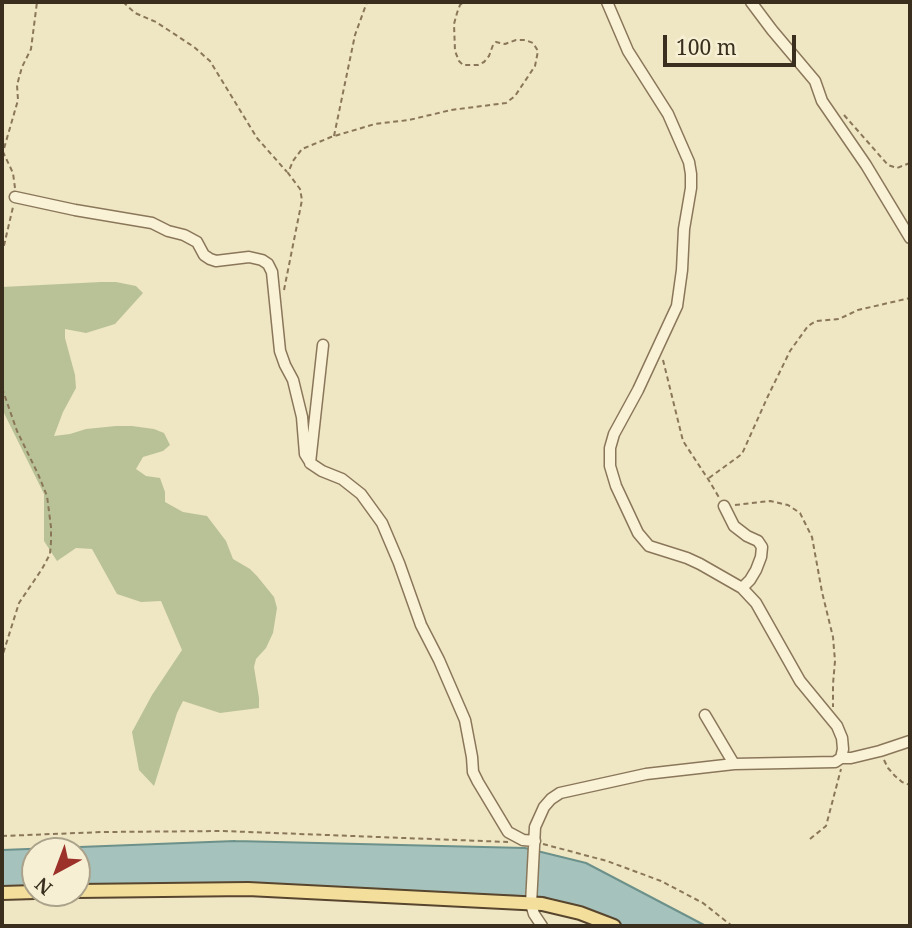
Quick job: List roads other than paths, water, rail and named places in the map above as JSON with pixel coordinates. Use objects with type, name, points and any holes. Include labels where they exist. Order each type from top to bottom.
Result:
[{"type":"main road","points":[[91,891],[248,888],[531,901],[559,906],[614,926]]},
{"type":"main road","points":[[2,893],[21,892]]},
{"type":"street","points":[[607,2],[628,51],[668,114],[689,162],[691,174],[677,306],[638,390],[614,434],[610,448],[610,466],[616,486],[638,533],[649,546],[687,558],[742,588],[755,603],[800,681],[837,726],[842,738],[841,758]]},
{"type":"street","points":[[751,2],[815,81],[822,101],[866,165],[910,238]]},
{"type":"street","points":[[15,197],[152,223],[197,242],[204,255],[211,260],[249,257],[268,264],[272,272],[280,351],[293,380],[302,417],[305,454],[310,463],[342,479],[361,494],[382,523],[421,625],[465,720],[473,772],[508,832],[534,844]]},
{"type":"street","points":[[310,463],[323,345]]},
{"type":"street","points":[[724,506],[734,526],[758,541],[762,547],[756,570],[742,588]]},
{"type":"street","points":[[705,715],[734,764]]},
{"type":"street","points":[[542,926],[534,914],[531,901],[535,827],[544,807],[560,793],[646,774],[734,764],[829,763],[910,741]]},
{"type":"water","points":[[235,841],[525,848],[586,863],[706,926],[620,926],[544,897],[265,886],[91,887],[91,847]]},
{"type":"water","points":[[21,849],[21,887],[2,888],[2,850]]}]
